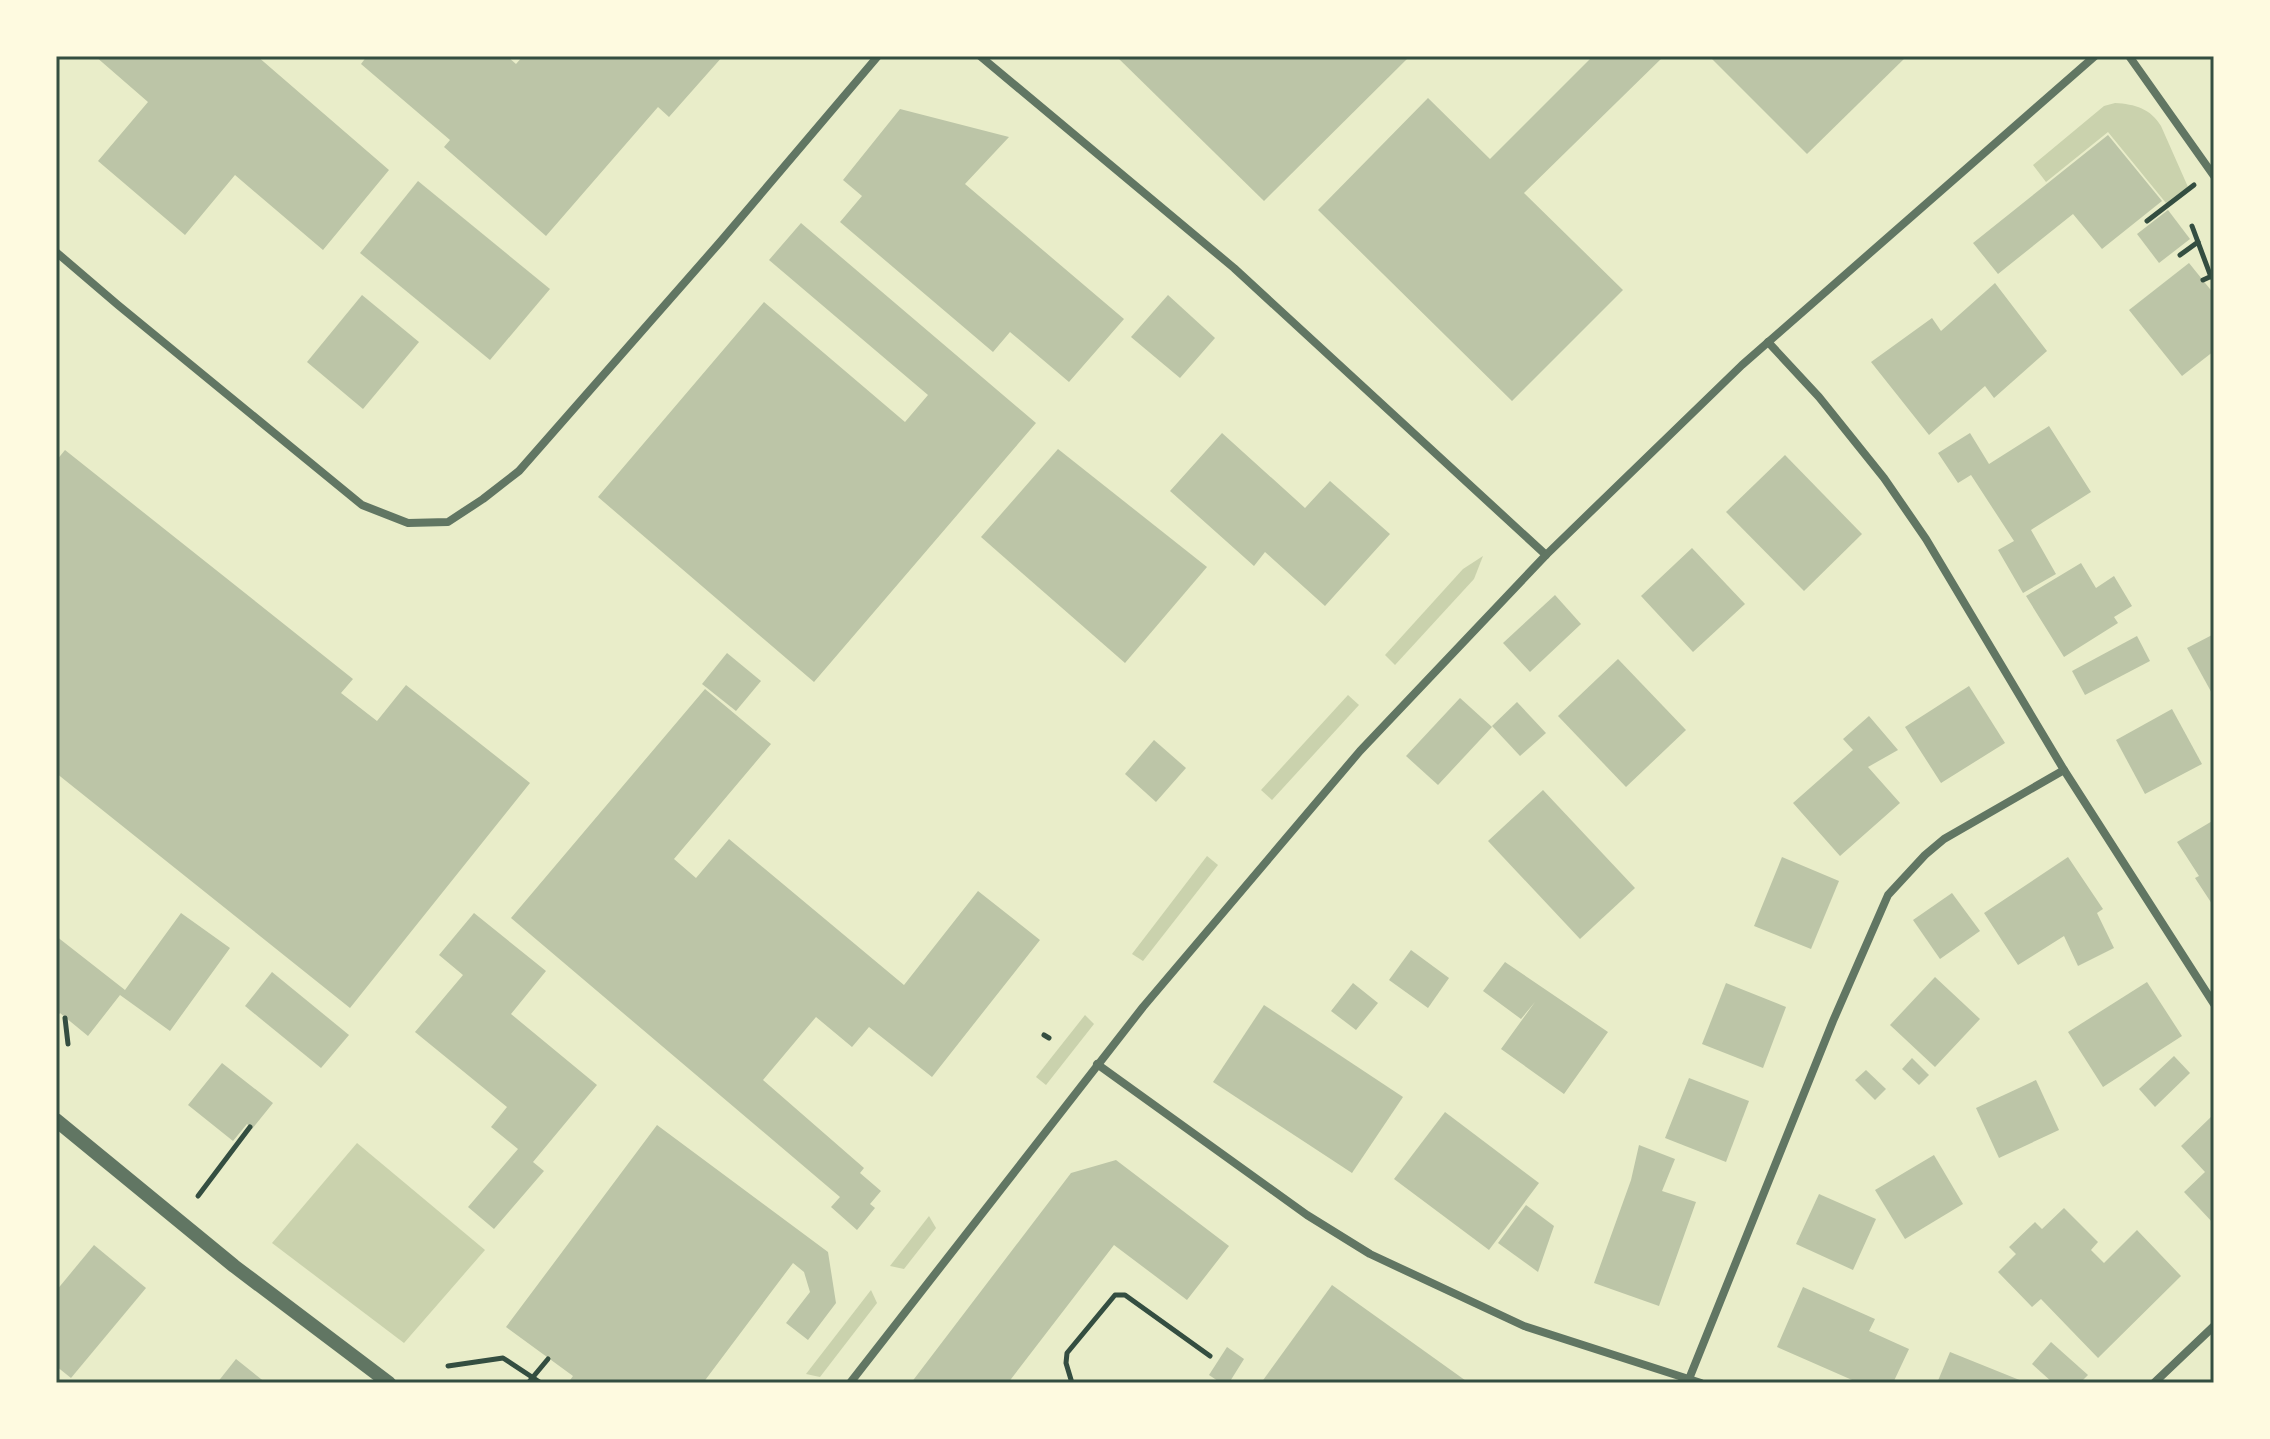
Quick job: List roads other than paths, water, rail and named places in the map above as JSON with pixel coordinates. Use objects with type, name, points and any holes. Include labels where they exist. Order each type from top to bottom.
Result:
[{"type":"street","points":[[56,252],[362,505],[408,523],[448,522],[519,471],[878,56]]},
{"type":"street","points":[[980,56],[1234,268],[1546,555]]},
{"type":"street","points":[[850,1383],[1097,1064],[1360,751],[1546,555],[1768,342],[2095,56]]},
{"type":"street","points":[[2129,56],[2214,176]]},
{"type":"street","points":[[1768,342],[1819,397],[1901,502],[1982,629],[2064,770],[2214,1004]]},
{"type":"street","points":[[1689,1379],[1833,1021],[1888,895],[1944,839],[2064,770]]},
{"type":"street","points":[[1097,1064],[1307,1215],[1370,1254],[1524,1326],[1701,1383]]},
{"type":"street","points":[[56,1120],[234,1266],[389,1383]]},
{"type":"street","points":[[2154,1383],[2214,1326]]}]
